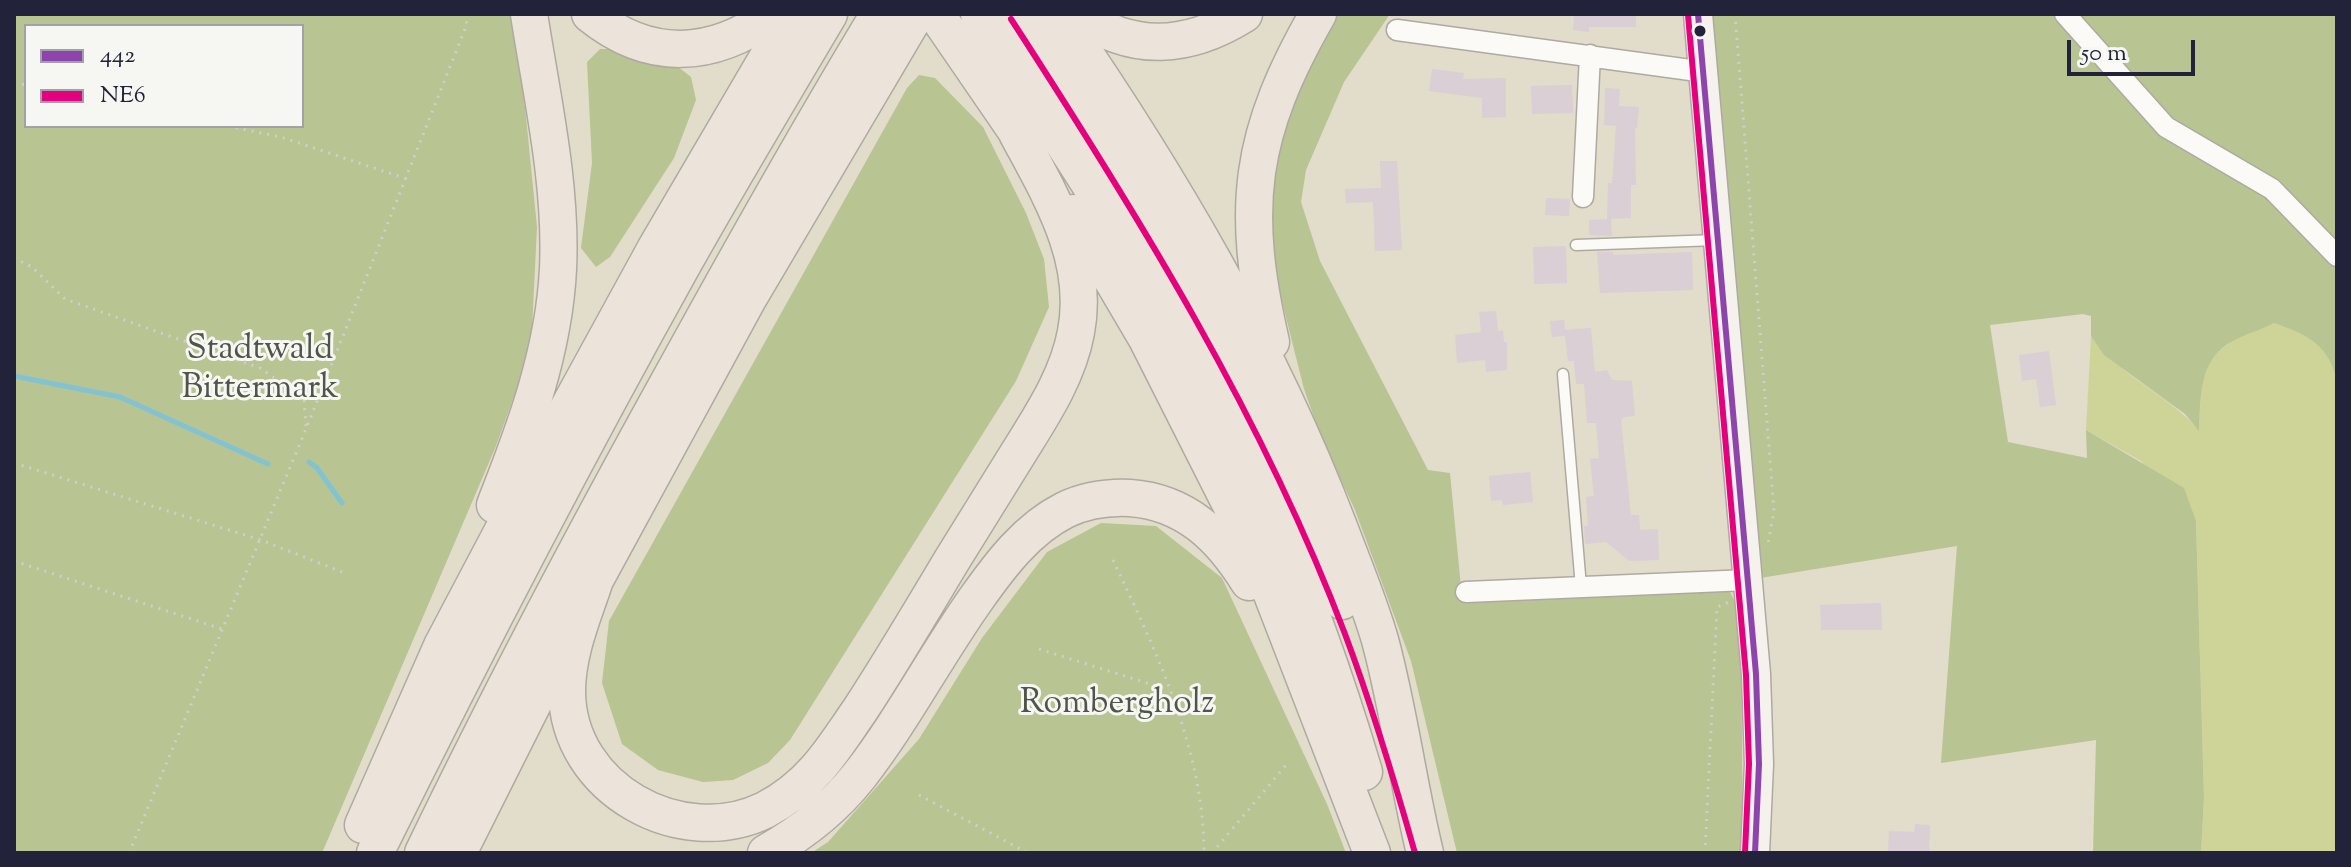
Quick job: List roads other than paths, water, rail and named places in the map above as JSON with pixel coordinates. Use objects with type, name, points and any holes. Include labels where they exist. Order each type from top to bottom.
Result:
[{"type":"highway","points":[[350,853],[442,646],[527,419],[546,357],[554,315],[558,224],[529,14]]},
{"type":"highway","points":[[590,14],[636,42],[669,49],[689,49],[735,38],[773,14]]},
{"type":"highway","points":[[442,646],[657,246],[793,14]]},
{"type":"highway","points":[[375,853],[483,636],[575,461],[684,262],[829,14]]},
{"type":"highway","points":[[423,853],[523,653],[622,466],[722,284],[879,14]]},
{"type":"highway","points":[[458,853],[595,580],[749,297],[916,14]]},
{"type":"highway","points":[[979,14],[1143,270],[1213,396],[1260,491],[1346,714],[1388,853]]},
{"type":"highway","points":[[1019,14],[1144,208],[1238,374],[1295,489],[1352,625],[1410,791]]},
{"type":"highway","points":[[1058,14],[1181,207],[1246,319],[1289,406],[1332,508],[1379,639],[1425,853]]},
{"type":"highway","points":[[1079,14],[1113,33],[1144,42],[1202,37],[1244,14]]},
{"type":"highway","points":[[1289,406],[1263,307],[1253,227],[1254,191],[1258,155],[1268,120],[1298,49],[1318,14]]},
{"type":"highway","points":[[946,28],[1059,190],[1187,415],[1268,584],[1300,674],[1342,771],[1372,853]]},
{"type":"highway","points":[[595,580],[569,667],[567,694],[579,743],[593,765],[621,795],[638,807],[666,817],[699,823],[735,820],[765,810],[793,792],[817,769],[871,693],[1032,431],[1067,365],[1076,332],[1079,298],[1075,265],[1066,230],[1017,133]]},
{"type":"highway","points":[[766,853],[824,813],[858,777],[892,730],[945,642],[1011,554],[1045,522],[1066,509],[1092,500],[1117,497],[1143,499],[1168,506],[1211,532],[1233,556],[1250,583],[1300,674]]},
{"type":"main road","points":[[1698,14],[1756,674],[1759,764],[1755,853]]},
{"type":"street","points":[[2065,14],[2166,127],[2272,189],[2337,256]]},
{"type":"street","points":[[1397,30],[1705,72]]},
{"type":"street","points":[[1583,197],[1590,55]]},
{"type":"street","points":[[1466,592],[1748,580]]},
{"type":"lane","points":[[1576,245],[1719,240]]},
{"type":"lane","points":[[1563,374],[1581,587]]},
{"type":"waterway","points":[[14,376],[120,397],[268,464]]},
{"type":"waterway","points":[[309,462],[317,468],[342,503]]},
{"type":"park label","name":"Stadtwald Bittermark","points":[[260,372]]},
{"type":"park label","name":"Rombergholz","points":[[1117,706]]}]
